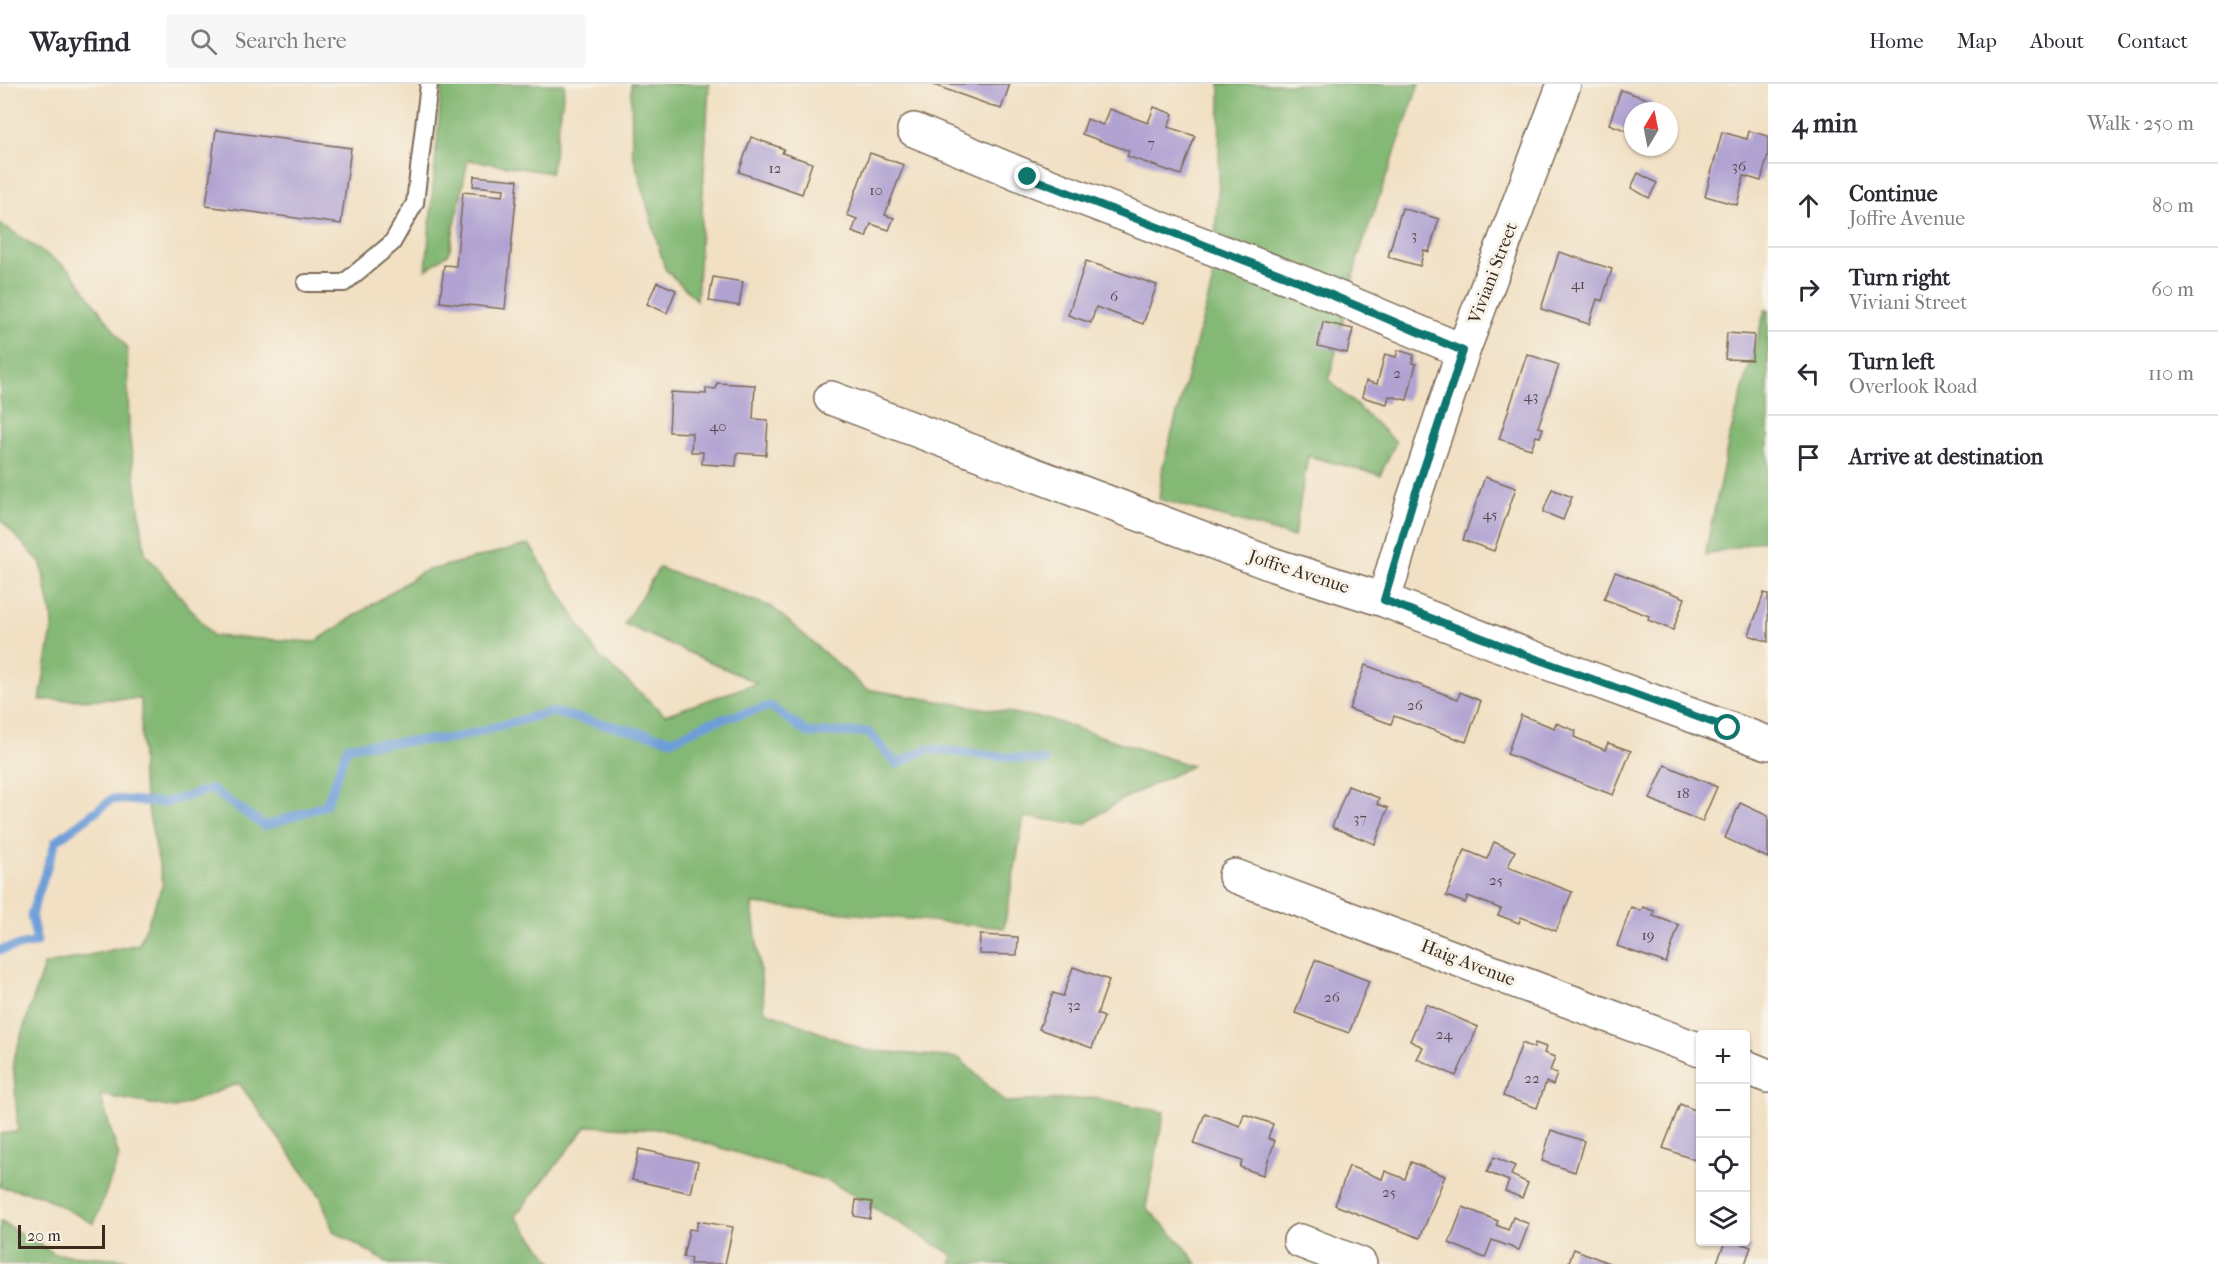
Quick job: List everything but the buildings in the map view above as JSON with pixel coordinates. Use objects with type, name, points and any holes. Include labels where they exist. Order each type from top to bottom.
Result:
[{"type":"street","name":"Viviani Street","points":[[1384,600],[1413,501],[1463,351],[1564,84]]},
{"type":"street","points":[[914,130],[1028,177],[1303,283],[1463,351]]},
{"type":"street","name":"Joffre Avenue","points":[[831,398],[1274,565],[1384,600],[1534,658],[1768,743]]},
{"type":"street","name":"Haig Avenue","points":[[1235,876],[1696,1048]]},
{"type":"street","points":[[1750,1069],[1768,1076]]},
{"type":"street","points":[[1300,1241],[1360,1264]]},
{"type":"lane","points":[[306,283],[344,283],[392,243],[415,203],[429,84]]},
{"type":"green space","points":[[442,84],[565,84],[551,173],[468,160],[449,253],[426,270]]},
{"type":"green space","points":[[631,84],[709,84],[697,300],[665,269],[632,151]]},
{"type":"green space","points":[[1220,84],[1419,84],[1358,257],[1329,380],[1396,442],[1380,475],[1308,456],[1294,537],[1159,499],[1163,466],[1212,284],[1219,179]]},
{"type":"green space","points":[[0,223],[71,271],[127,348],[129,433],[145,553],[213,636],[315,642],[422,572],[529,544],[598,655],[665,715],[757,683],[624,624],[659,568],[772,607],[866,689],[1048,719],[1192,766],[1121,800],[1085,824],[1024,817],[1004,928],[752,904],[765,1011],[864,1050],[959,1058],[1005,1102],[1096,1098],[1164,1112],[1146,1207],[1184,1246],[1197,1264],[951,1264],[953,1255],[831,1182],[660,1129],[587,1126],[515,1216],[554,1264],[390,1264],[333,1231],[321,1197],[239,1083],[175,1108],[100,1095],[119,1157],[94,1224],[40,1195],[0,1187],[0,1134],[18,1131],[13,1061],[44,965],[139,944],[163,884],[142,779],[141,699],[40,700],[53,623],[41,563],[0,519]]},
{"type":"green space","points":[[1765,310],[1768,310],[1768,539],[1705,555],[1729,439]]},
{"type":"green space","points":[[0,1221],[55,1254],[126,1259],[126,1264],[0,1264]]},
{"type":"waterway","points":[[0,950],[37,942],[31,915],[56,841],[112,799],[165,803],[211,789],[265,826],[326,805],[348,746],[455,738],[551,712],[673,740],[708,723],[770,706],[808,733],[868,732],[897,764],[927,749],[1045,761]]},
{"type":"route","points":[[1028,177],[1303,283],[1463,351],[1413,501],[1384,600],[1534,658],[1728,728]]}]
